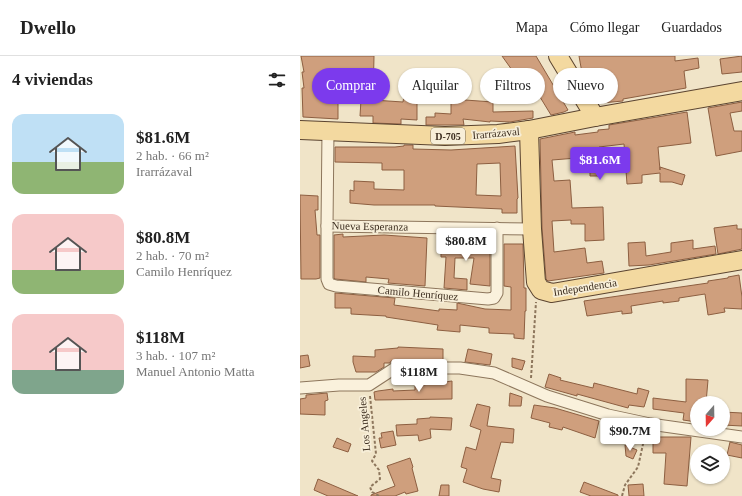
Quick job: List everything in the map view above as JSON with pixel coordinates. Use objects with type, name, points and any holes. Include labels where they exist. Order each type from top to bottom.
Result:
[{"type":"main road","points":[[558,56],[595,117]]},
{"type":"main road","name":"Irarrázaval","points":[[300,130],[445,136],[498,134],[529,130],[742,91]]},
{"type":"main road","name":"Independencia","points":[[529,130],[532,229],[536,282],[541,290],[552,293],[742,260]]},
{"type":"street","name":"Nueva Esperanza","points":[[328,131],[326,226],[532,229]]},
{"type":"street","name":"Camilo Henríquez","points":[[326,226],[327,279],[330,284],[336,286],[488,299],[494,298],[497,293],[496,228]]},
{"type":"street","points":[[300,388],[339,385],[369,385],[396,368],[460,368],[494,373],[547,396],[608,415],[650,424],[742,437]]},
{"type":"path","points":[[528,387],[530,380],[536,304],[541,290]]},
{"type":"path","name":"Los Angeles","points":[[369,385],[376,454],[372,461],[379,470],[380,479],[370,488],[372,492],[379,496]]},
{"type":"path","points":[[622,496],[625,485],[638,467],[644,439],[650,424]]},
{"type":"building","points":[[301,56],[374,56],[374,68],[312,68],[312,104],[338,104],[338,119],[303,117],[302,88],[304,88],[302,72],[304,72]]},
{"type":"building","points":[[502,56],[536,56],[543,68],[511,68]]},
{"type":"building","points":[[579,56],[675,56],[675,61],[698,58],[699,68],[684,71],[686,88],[623,99],[623,101],[618,101],[618,68],[581,68]]},
{"type":"building","points":[[742,56],[742,72],[722,74],[720,59]]},
{"type":"building","points":[[545,71],[553,85],[553,104],[564,104],[568,110],[551,115],[544,104]]},
{"type":"building","points":[[472,100],[480,101],[480,104],[493,104],[493,112],[533,111],[533,118],[510,122],[490,122],[463,119],[464,125],[426,125],[426,117],[435,117],[435,113],[451,114],[451,104],[472,104]]},
{"type":"building","points":[[390,101],[398,102],[398,104],[417,104],[417,120],[401,119],[401,124],[373,123],[373,116],[360,116],[361,104],[390,104]]},
{"type":"building","points":[[742,102],[742,111],[730,113],[734,131],[742,131],[742,151],[716,156],[708,108]]},
{"type":"building","points":[[687,112],[691,143],[658,147],[660,170],[660,167],[685,175],[682,185],[672,182],[660,182],[660,173],[642,175],[642,183],[627,184],[624,144],[599,147],[600,176],[590,176],[590,157],[552,160],[554,181],[570,180],[572,208],[603,207],[604,240],[585,241],[585,224],[571,224],[571,220],[552,221],[554,252],[585,248],[587,263],[602,261],[604,273],[548,281],[546,279],[542,228],[540,139],[575,132],[575,135],[598,132],[598,130],[609,129],[609,125]]},
{"type":"building","points":[[413,145],[413,149],[451,150],[515,146],[518,198],[517,213],[502,213],[502,209],[435,205],[374,205],[350,203],[350,190],[354,191],[354,181],[374,182],[374,189],[404,190],[404,170],[382,170],[382,163],[335,162],[335,147]],"holes":[[[500,163],[501,196],[476,195],[477,164]]]},
{"type":"building","points":[[300,195],[318,196],[318,210],[315,210],[317,235],[320,235],[320,278],[316,279],[301,279]]},
{"type":"building","points":[[737,225],[737,229],[742,229],[742,249],[718,254],[714,228]]},
{"type":"building","points":[[343,234],[343,237],[384,235],[427,238],[425,286],[388,283],[389,279],[366,277],[366,282],[335,279],[334,235]]},
{"type":"building","points":[[441,238],[463,238],[463,240],[490,241],[490,286],[470,284],[474,258],[455,258],[454,278],[467,279],[467,290],[444,288],[446,257],[441,257]]},
{"type":"building","points":[[693,240],[693,249],[715,246],[716,254],[649,265],[629,266],[628,243],[645,242],[646,256],[671,252],[671,243]]},
{"type":"building","points":[[504,244],[523,244],[524,288],[526,288],[524,339],[514,338],[514,334],[489,333],[489,328],[460,325],[460,332],[437,330],[438,325],[386,316],[351,314],[351,308],[335,308],[335,293],[395,298],[394,305],[439,311],[439,309],[457,310],[457,303],[485,309],[511,310],[511,287],[504,286]]},
{"type":"building","points":[[739,275],[742,309],[724,308],[725,312],[708,315],[705,294],[679,298],[679,301],[663,303],[663,301],[631,306],[632,313],[622,314],[622,311],[587,316],[584,301],[708,283],[708,281]]},
{"type":"building","points":[[398,347],[443,349],[443,361],[391,361],[390,363],[384,363],[384,367],[376,372],[356,372],[353,356],[375,357],[375,350]]},
{"type":"building","points":[[468,349],[492,354],[490,365],[465,362]]},
{"type":"building","points":[[308,355],[310,366],[300,368],[300,356]]},
{"type":"building","points":[[512,358],[525,361],[522,370],[512,367]]},
{"type":"building","points":[[549,374],[561,378],[560,380],[593,388],[594,383],[637,394],[638,388],[649,391],[644,407],[629,405],[628,408],[545,387]]},
{"type":"building","points":[[686,379],[708,380],[707,396],[690,396],[690,421],[683,420],[684,413],[653,409],[653,398],[686,402]]},
{"type":"building","points":[[452,381],[452,399],[375,400],[374,392],[378,391],[393,389],[393,391],[415,390],[415,386]]},
{"type":"building","points":[[327,393],[328,400],[325,401],[325,415],[300,414],[300,399],[306,398],[306,395]]},
{"type":"building","points":[[510,393],[522,397],[521,406],[509,406]]},
{"type":"building","points":[[477,404],[490,407],[487,426],[514,429],[513,443],[501,442],[491,478],[501,480],[499,492],[483,489],[463,482],[467,469],[461,467],[466,447],[476,450],[481,430],[470,426]]},
{"type":"building","points":[[534,405],[555,408],[599,421],[595,438],[563,427],[562,430],[549,427],[550,423],[531,418]]},
{"type":"building","points":[[730,412],[742,413],[742,426],[730,425]]},
{"type":"building","points":[[430,417],[452,418],[451,430],[430,429],[431,438],[419,441],[418,435],[397,436],[396,425],[417,424],[417,419]]},
{"type":"building","points":[[393,431],[396,445],[381,448],[379,438],[382,438],[381,433]]},
{"type":"building","points":[[653,437],[691,437],[687,486],[664,484],[666,453],[653,453]]},
{"type":"building","points":[[337,438],[351,444],[348,452],[333,447]]},
{"type":"building","points":[[730,442],[742,445],[742,458],[730,456]]},
{"type":"building","points":[[625,445],[637,450],[633,459],[626,456]]},
{"type":"building","points":[[410,458],[418,491],[406,494],[405,492],[395,496],[371,496],[395,486],[387,466]]},
{"type":"building","points":[[318,479],[358,496],[328,496],[314,490]]},
{"type":"building","points":[[584,482],[618,496],[591,496],[580,492]]},
{"type":"building","points":[[643,484],[644,496],[629,496],[628,485]]},
{"type":"building","points":[[441,485],[449,485],[449,496],[439,496]]}]
